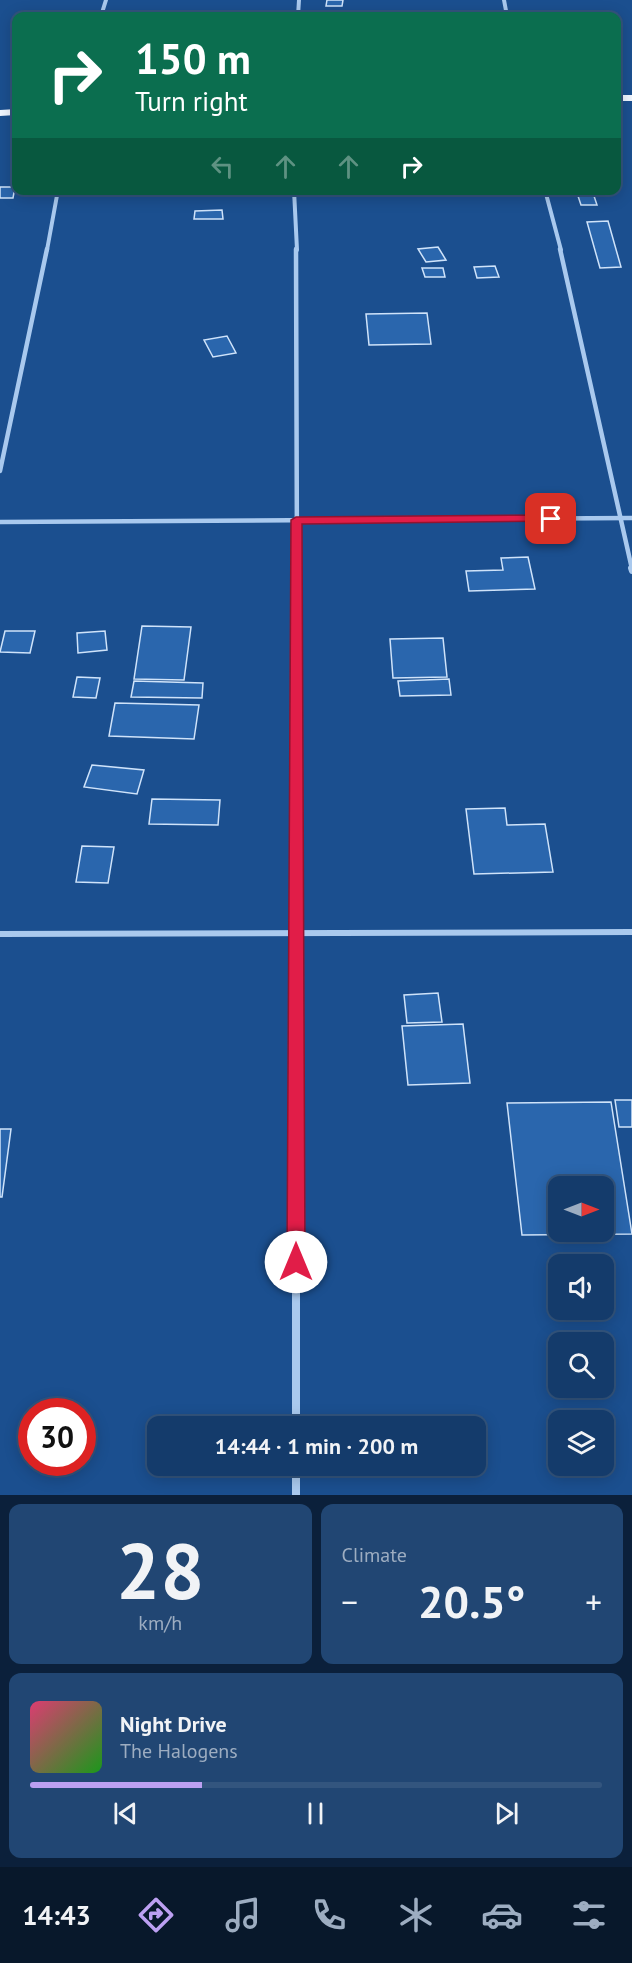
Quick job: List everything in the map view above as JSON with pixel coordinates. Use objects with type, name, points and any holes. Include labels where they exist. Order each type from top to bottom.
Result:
[{"type":"street","points":[[0,471],[57,195]]},
{"type":"street","points":[[294,195],[297,262],[296,1416]]},
{"type":"street","points":[[546,195],[632,571]]},
{"type":"street","points":[[0,522],[632,518]]},
{"type":"street","points":[[0,934],[632,932]]},
{"type":"street","points":[[296,1476],[296,1495]]},
{"type":"building","points":[[327,0],[343,0],[342,6],[326,6]]},
{"type":"building","points":[[0,187],[12,187],[13,198],[0,198]]},
{"type":"building","points":[[578,195],[594,195],[597,205],[581,205]]},
{"type":"building","points":[[222,210],[223,219],[194,219],[195,211]]},
{"type":"building","points":[[608,221],[621,267],[600,268],[587,222]]},
{"type":"building","points":[[438,247],[446,260],[426,262],[418,249]]},
{"type":"building","points":[[495,266],[499,277],[477,278],[474,267]]},
{"type":"building","points":[[422,268],[443,268],[445,277],[425,277]]},
{"type":"building","points":[[427,313],[431,344],[369,345],[366,314]]},
{"type":"building","points":[[227,336],[236,353],[213,357],[204,340]]},
{"type":"building","points":[[528,557],[535,589],[469,591],[466,571],[503,570],[501,558]]},
{"type":"building","points":[[142,626],[191,627],[184,680],[134,679]]},
{"type":"building","points":[[5,631],[35,631],[30,653],[0,652]]},
{"type":"building","points":[[105,631],[107,650],[78,653],[77,633]]},
{"type":"building","points":[[443,638],[447,677],[393,678],[390,639]]},
{"type":"building","points":[[77,677],[100,678],[96,698],[73,697]]},
{"type":"building","points":[[449,679],[451,695],[400,696],[398,681]]},
{"type":"building","points":[[134,681],[203,683],[202,698],[131,697]]},
{"type":"building","points":[[115,703],[199,705],[194,739],[109,736]]},
{"type":"building","points":[[92,765],[144,770],[137,794],[84,787]]},
{"type":"building","points":[[152,799],[220,800],[218,825],[149,824]]},
{"type":"building","points":[[505,808],[507,825],[545,824],[553,872],[474,874],[466,809]]},
{"type":"building","points":[[82,846],[114,847],[108,883],[76,882]]},
{"type":"building","points":[[438,993],[442,1022],[407,1023],[404,995]]},
{"type":"building","points":[[463,1024],[470,1083],[408,1085],[402,1026]]},
{"type":"building","points":[[615,1100],[632,1100],[632,1127],[619,1127]]},
{"type":"building","points":[[611,1102],[632,1234],[614,1234],[614,1176],[548,1176],[548,1235],[522,1235],[507,1103]]},
{"type":"building","points":[[0,1129],[11,1129],[2,1197],[0,1197]]},
{"type":"route","points":[[296,1262],[296,520],[551,519]]}]
